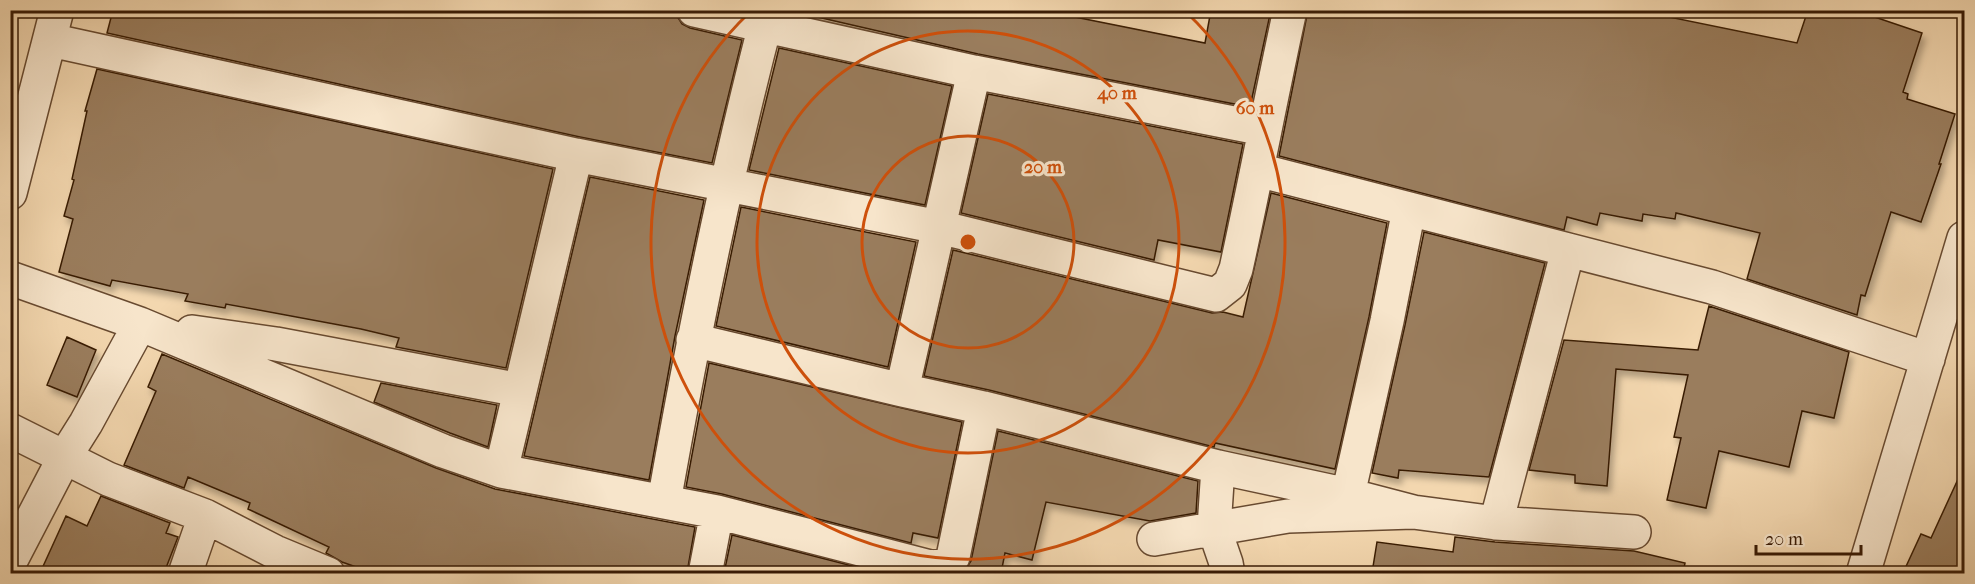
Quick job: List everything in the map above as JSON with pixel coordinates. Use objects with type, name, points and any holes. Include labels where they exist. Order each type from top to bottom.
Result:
[{"type":"street","points":[[694,10],[767,19],[974,72],[1264,129]]},
{"type":"street","points":[[10,193],[54,25],[576,155],[939,227],[1216,295],[1230,284],[1236,269],[1290,10]]},
{"type":"street","points":[[664,502],[693,340],[726,185],[767,19]]},
{"type":"street","points":[[902,390],[974,72]]},
{"type":"street","points":[[501,471],[576,155]]},
{"type":"street","points":[[1258,170],[1712,287],[1928,359]]},
{"type":"street","points":[[1348,495],[1387,321],[1409,209]]},
{"type":"street","points":[[1863,573],[1965,238]]},
{"type":"street","points":[[1496,523],[1568,250]]},
{"type":"street","points":[[10,278],[140,324],[442,451],[501,471],[717,512],[930,567],[946,565],[952,557],[984,408]]},
{"type":"street","points":[[140,324],[276,344],[520,390]]},
{"type":"street","points":[[10,562],[64,458],[86,423],[140,324]]},
{"type":"street","points":[[693,340],[1413,512],[1496,523],[1634,532]]},
{"type":"street","points":[[10,430],[108,478],[205,516],[275,552],[327,573]]},
{"type":"street","points":[[1218,467],[1214,528],[1228,573]]},
{"type":"street","points":[[705,573],[717,512]]},
{"type":"street","points":[[1155,539],[1288,516],[1413,512]]},
{"type":"street","points":[[185,573],[205,516]]},
{"type":"building","points":[[113,10],[654,10],[677,16],[682,24],[690,28],[742,40],[712,163],[580,137],[107,33]]},
{"type":"building","points":[[787,10],[1040,10],[1205,43],[1211,10],[1271,10],[1250,107],[978,54]]},
{"type":"building","points":[[1308,10],[1671,10],[1669,17],[1797,43],[1808,10],[1854,10],[1922,33],[1903,92],[1908,94],[1907,99],[1955,114],[1921,222],[1891,212],[1865,296],[1861,295],[1857,315],[1747,279],[1760,233],[1676,213],[1675,219],[1643,214],[1642,221],[1600,213],[1597,225],[1567,217],[1564,230],[1279,156]]},
{"type":"building","points":[[779,48],[952,86],[925,205],[749,170]]},
{"type":"building","points":[[97,69],[553,169],[506,368],[396,347],[399,338],[361,329],[226,304],[225,308],[185,301],[188,294],[112,280],[110,286],[59,272],[73,219],[64,216],[74,180],[72,179],[87,111],[85,111]]},
{"type":"building","points":[[988,94],[1243,144],[1221,252],[1158,240],[1154,260],[961,213]]},
{"type":"building","points":[[590,177],[704,200],[675,336],[649,480],[524,456]]},
{"type":"building","points":[[1271,193],[1387,223],[1369,317],[1335,469],[1215,443],[1214,447],[989,390],[924,376],[953,250],[1212,313],[1223,312],[1243,317]]},
{"type":"building","points":[[741,207],[916,242],[888,367],[716,326]]},
{"type":"building","points":[[1424,232],[1545,263],[1489,477],[1399,470],[1398,478],[1372,473]]},
{"type":"building","points":[[1709,306],[1849,352],[1834,418],[1802,411],[1789,467],[1719,451],[1706,508],[1667,500],[1681,438],[1674,437],[1688,375],[1616,369],[1607,486],[1575,483],[1575,475],[1529,470],[1564,340],[1698,350]]},
{"type":"building","points":[[67,337],[96,350],[77,397],[47,385]]},
{"type":"building","points":[[162,354],[436,468],[495,489],[695,527],[687,573],[373,573],[342,562],[326,553],[329,547],[248,509],[250,503],[188,477],[184,488],[124,465],[156,391],[148,387]]},
{"type":"building","points":[[709,363],[962,422],[938,538],[913,533],[911,543],[722,494],[686,487]]},
{"type":"building","points":[[381,383],[497,405],[488,447],[374,402]]},
{"type":"building","points":[[998,431],[1198,481],[1196,513],[1150,521],[1046,502],[1032,560],[1005,553],[1001,573],[963,573],[971,561]]},
{"type":"building","points":[[1965,464],[1965,573],[1903,573],[1921,534],[1931,538]]},
{"type":"building","points":[[101,496],[170,523],[166,533],[178,537],[164,573],[40,573],[66,516],[87,526]]},
{"type":"building","points":[[732,535],[880,573],[724,573]]},
{"type":"building","points":[[1455,537],[1495,542],[1634,551],[1685,563],[1683,573],[1372,573],[1377,542],[1453,552]]}]
